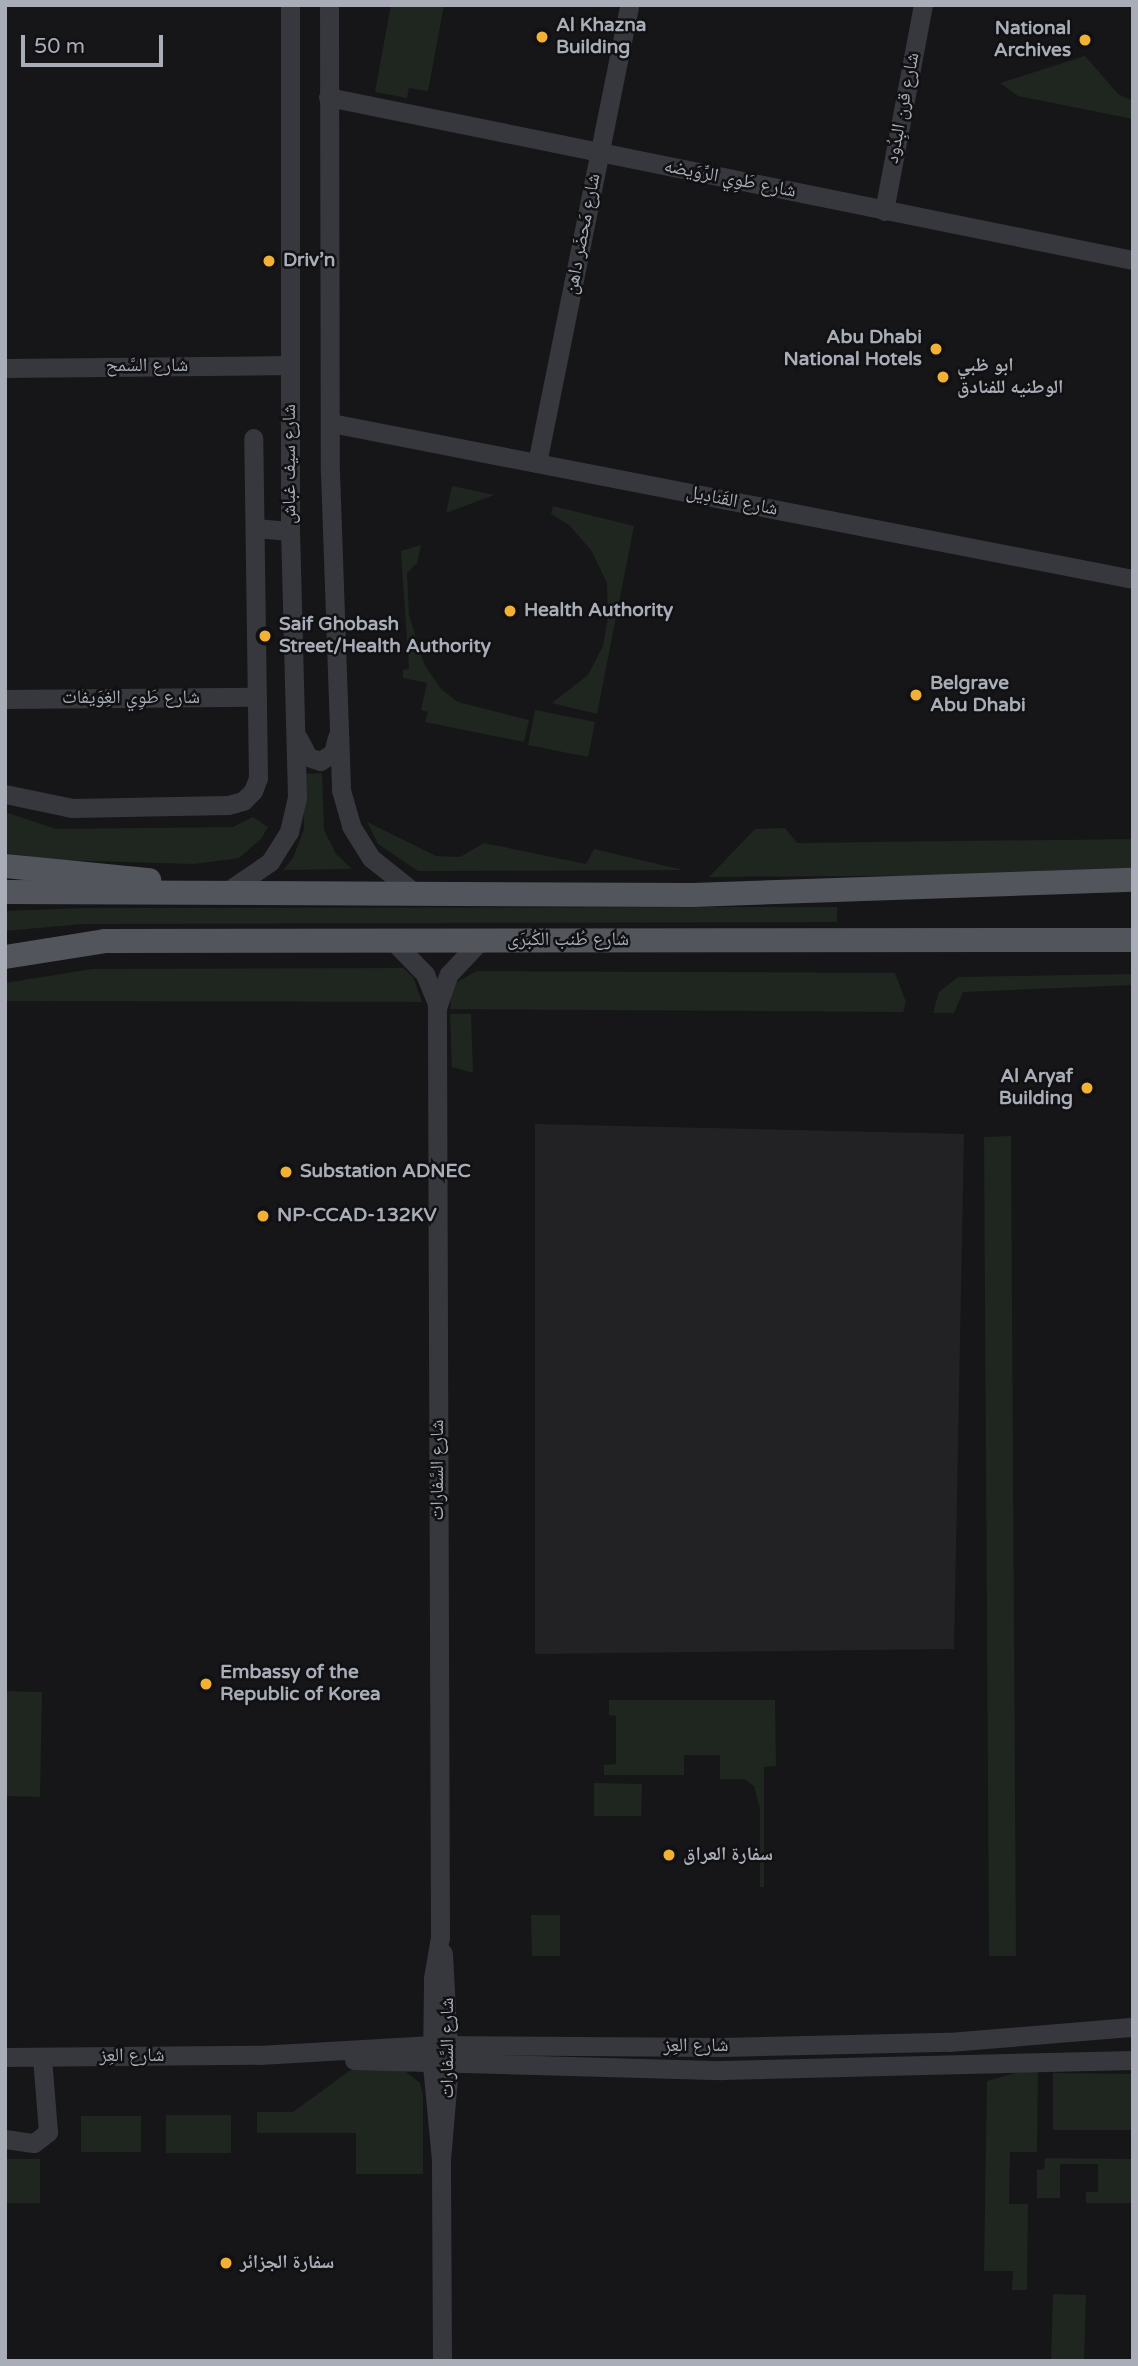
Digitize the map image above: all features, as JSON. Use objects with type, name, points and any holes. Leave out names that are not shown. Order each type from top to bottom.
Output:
[{"type":"main road","points":[[5,866],[144,878],[186,892]]},
{"type":"main road","points":[[5,892],[693,895],[1133,880]]},
{"type":"main road","name":"شارع طُنب الكُبرَى","points":[[5,957],[105,941],[1133,940]]},
{"type":"street","name":"شارع سيف غباش","points":[[226,892],[261,870],[289,832],[297,797],[290,531],[290,5]]},
{"type":"street","name":"شارع سيف غباش","points":[[329,5],[331,423],[341,790],[351,826],[377,865],[415,893]]},
{"type":"street","name":"شارع مَحضَر داهن","points":[[537,463],[629,5]]},
{"type":"street","name":"شارع قرن البِدُود","points":[[884,211],[923,5]]},
{"type":"street","name":"شارع طَوِي الرِّوَيضه","points":[[328,97],[1133,260]]},
{"type":"street","name":"شارع السَّمح","points":[[5,368],[289,365]]},
{"type":"street","name":"شارع القَنادِيل","points":[[331,423],[1133,579]]},
{"type":"street","points":[[5,794],[72,808],[236,804],[249,797],[257,784],[253,438]]},
{"type":"street","points":[[254,519],[290,503]]},
{"type":"street","points":[[254,519],[290,531]]},
{"type":"street","name":"شارع طَوِي الغِوَيفات","points":[[5,699],[257,697]]},
{"type":"street","points":[[296,730],[308,757],[320,761],[333,752],[338,728]]},
{"type":"street","name":"شارع السَّفارات","points":[[437,1003],[449,974],[482,939]]},
{"type":"street","name":"شارع السَّفارات","points":[[392,940],[425,974],[437,1003],[440,1937],[449,1999],[441,2045],[442,2361]]},
{"type":"street","name":"شارع العِز","points":[[5,2057],[259,2055],[441,2045],[922,2042],[1133,2027]]},
{"type":"street","name":"شارع العِز","points":[[259,2055],[441,2065],[777,2069],[1133,2060]]},
{"type":"street","points":[[8,2138],[31,2128],[45,2107],[42,2057]]},
{"type":"shaded area","points":[[391,5],[444,5],[428,91],[409,88],[407,98],[375,92]]},
{"type":"shaded area","points":[[1085,56],[1118,94],[1133,101],[1133,119],[1018,96],[1000,83]]},
{"type":"shaded area","points":[[452,486],[494,495],[446,513]]},
{"type":"shaded area","points":[[553,506],[634,526],[597,714],[552,703],[588,675],[603,646],[608,617],[607,583],[591,550],[569,525],[551,514]]},
{"type":"shaded area","points":[[421,545],[417,563],[407,573],[409,615],[424,664],[441,689],[458,702],[529,720],[524,742],[425,722],[428,712],[421,710],[427,683],[403,678],[403,670],[409,669],[401,551]]},
{"type":"shaded area","points":[[535,710],[595,722],[588,757],[528,745]]},
{"type":"shaded area","points":[[322,773],[324,830],[336,854],[352,869],[283,870],[293,858],[304,829],[302,774]]},
{"type":"shaded area","points":[[5,812],[56,829],[233,827],[253,817],[268,827],[261,839],[239,858],[194,864],[57,860],[5,853]]},
{"type":"shaded area","points":[[367,822],[436,856],[460,857],[484,843],[586,864],[594,849],[683,870],[418,871],[378,844]]},
{"type":"shaded area","points":[[785,828],[797,843],[1133,839],[1133,874],[709,877],[755,829]]},
{"type":"shaded area","points":[[837,907],[837,922],[83,924],[5,931],[5,911],[81,908]]},
{"type":"shaded area","points":[[403,968],[413,977],[422,1002],[5,1001],[5,983],[92,969]]},
{"type":"shaded area","points":[[477,971],[895,973],[906,1002],[903,1012],[450,1009],[453,984]]},
{"type":"shaded area","points":[[1133,974],[1133,985],[963,992],[954,1013],[933,1013],[939,992],[958,977]]},
{"type":"shaded area","points":[[450,1014],[471,1014],[473,1073],[452,1067]]},
{"type":"shaded area","points":[[535,1124],[964,1134],[954,1649],[535,1654]]},
{"type":"shaded area","points":[[1011,1136],[1016,1956],[989,1956],[984,1137]]},
{"type":"shaded area","points":[[5,1691],[42,1692],[40,1797],[5,1796]]},
{"type":"shaded area","points":[[609,1700],[775,1700],[776,1766],[764,1767],[764,1887],[760,1887],[760,1808],[754,1786],[744,1779],[720,1779],[720,1755],[684,1755],[684,1775],[604,1775],[604,1765],[616,1764],[616,1716],[609,1715]]},
{"type":"shaded area","points":[[594,1783],[642,1784],[641,1816],[594,1816]]},
{"type":"shaded area","points":[[531,1915],[560,1915],[560,1956],[532,1956]]},
{"type":"shaded area","points":[[401,2068],[420,2083],[423,2096],[423,2174],[356,2174],[356,2133],[257,2133],[257,2112],[293,2112],[352,2069]]},
{"type":"shaded area","points":[[1026,2070],[1038,2070],[1037,2152],[1010,2152],[1009,2204],[1028,2204],[1027,2290],[1012,2290],[1013,2271],[984,2271],[987,2081]]},
{"type":"shaded area","points":[[1053,2073],[1133,2074],[1133,2130],[1053,2130]]},
{"type":"shaded area","points":[[166,2115],[231,2115],[231,2153],[166,2153]]},
{"type":"shaded area","points":[[81,2116],[141,2116],[141,2152],[81,2152]]},
{"type":"shaded area","points":[[1045,2158],[1133,2159],[1133,2203],[1086,2203],[1086,2192],[1098,2192],[1098,2164],[1060,2164],[1060,2198],[1037,2198],[1037,2170],[1044,2169]]},
{"type":"shaded area","points":[[5,2159],[40,2159],[40,2203],[5,2203]]},
{"type":"shaded area","points":[[1053,2294],[1086,2295],[1084,2361],[1051,2361]]},
{"type":"place","name":"Al Khazna Building","points":[[542,37]]},
{"type":"place","name":"National Archives","points":[[1085,40]]},
{"type":"place","name":"Driv’n","points":[[269,261]]},
{"type":"place","name":"Abu Dhabi National Hotels","points":[[936,349]]},
{"type":"place","name":"ابو ظبي الوطنيه للفنادق","points":[[943,377]]},
{"type":"place","name":"Health Authority","points":[[510,611]]},
{"type":"place","name":"Saif Ghobash Street/Health Authority","points":[[265,636]]},
{"type":"place","name":"Belgrave Abu Dhabi","points":[[916,695]]},
{"type":"place","name":"Al Aryaf Building","points":[[1087,1088]]},
{"type":"place","name":"Substation ADNEC","points":[[286,1172]]},
{"type":"place","name":"NP-CCAD-132KV","points":[[263,1216]]},
{"type":"place","name":"Embassy of the Republic of Korea","points":[[206,1684]]},
{"type":"place","name":"سفارة العراق","points":[[669,1855]]},
{"type":"place","name":"سفارة الجزائر","points":[[226,2263]]}]
